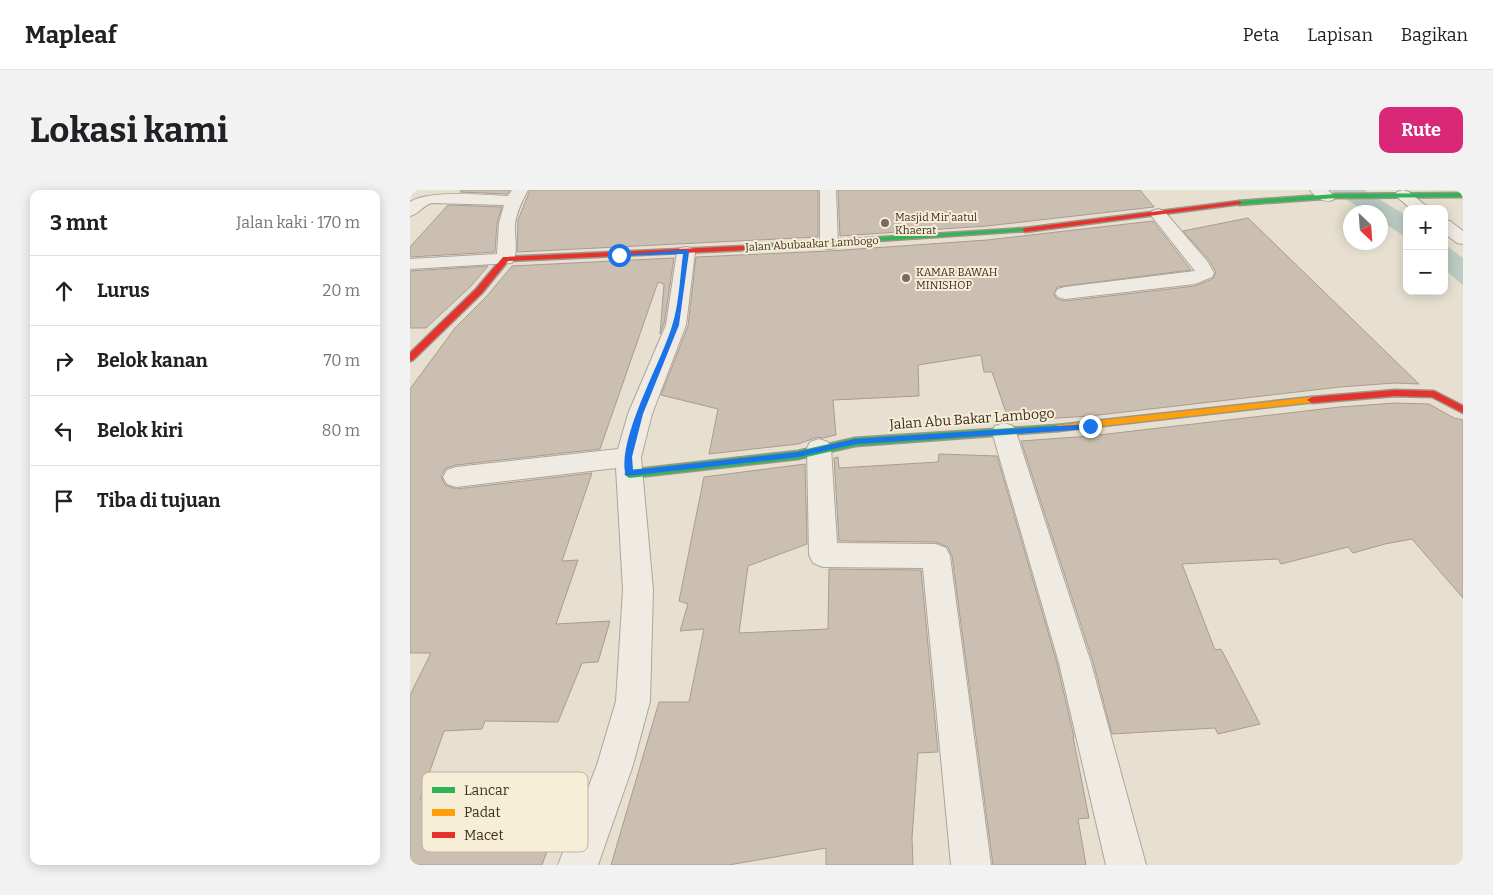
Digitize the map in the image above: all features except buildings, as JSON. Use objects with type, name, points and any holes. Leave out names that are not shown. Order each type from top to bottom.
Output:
[{"type":"street","points":[[828,190],[829,244]]},
{"type":"street","name":"Jalan Abubaakar Lambogo","points":[[506,259],[686,252],[989,233],[1327,194],[1463,195]]},
{"type":"street","points":[[410,211],[421,201],[432,198],[516,195],[507,216],[506,259],[479,291],[410,358]]},
{"type":"street","points":[[1403,195],[1417,205]]},
{"type":"street","points":[[1065,293],[1195,278],[1205,274],[1201,265],[1158,214]]},
{"type":"street","points":[[1448,228],[1463,240]]},
{"type":"street","points":[[588,838],[615,765],[633,701],[638,590],[629,465],[640,414],[676,325],[686,252]]},
{"type":"street","points":[[410,264],[506,259]]},
{"type":"street","name":"Jalan Abu Bakar Lambogo","points":[[629,465],[798,455],[819,448],[855,442],[1090,426],[1340,397],[1395,393],[1434,394],[1463,410]]},
{"type":"street","points":[[1004,432],[1075,663],[1126,865]]},
{"type":"street","points":[[819,448],[823,555],[936,556],[971,865]]},
{"type":"street","points":[[456,477],[534,467],[629,465]]},
{"type":"street","points":[[578,865],[583,852]]},
{"type":"shaded area","points":[[1330,190],[1364,190],[1403,214],[1403,235],[1388,226],[1388,205],[1355,205]]},
{"type":"shaded area","points":[[1448,247],[1463,258],[1463,285],[1448,272]]},
{"type":"traffic: fast","points":[[1239,203],[1336,196],[1463,195]]},
{"type":"traffic: fast","points":[[744,248],[1025,230]]},
{"type":"traffic: fast","points":[[629,474],[798,455],[855,442],[1058,428]]},
{"type":"traffic: slow","points":[[1058,428],[1312,400]]},
{"type":"traffic: jam","points":[[1025,230],[1239,203]]},
{"type":"traffic: jam","points":[[410,358],[479,291],[506,259],[744,248]]},
{"type":"traffic: jam","points":[[1312,400],[1395,393],[1434,394],[1463,410]]},
{"type":"place","name":"Masjid Mir'aatul Khaerat","points":[[885,223]]},
{"type":"place","name":"KAMAR BAWAH MINISHOP","points":[[906,278]]},
{"type":"route","points":[[619,255],[686,252],[676,325],[640,414],[628,457],[629,474],[720,462],[798,455],[819,448],[855,442],[1090,426]]}]
